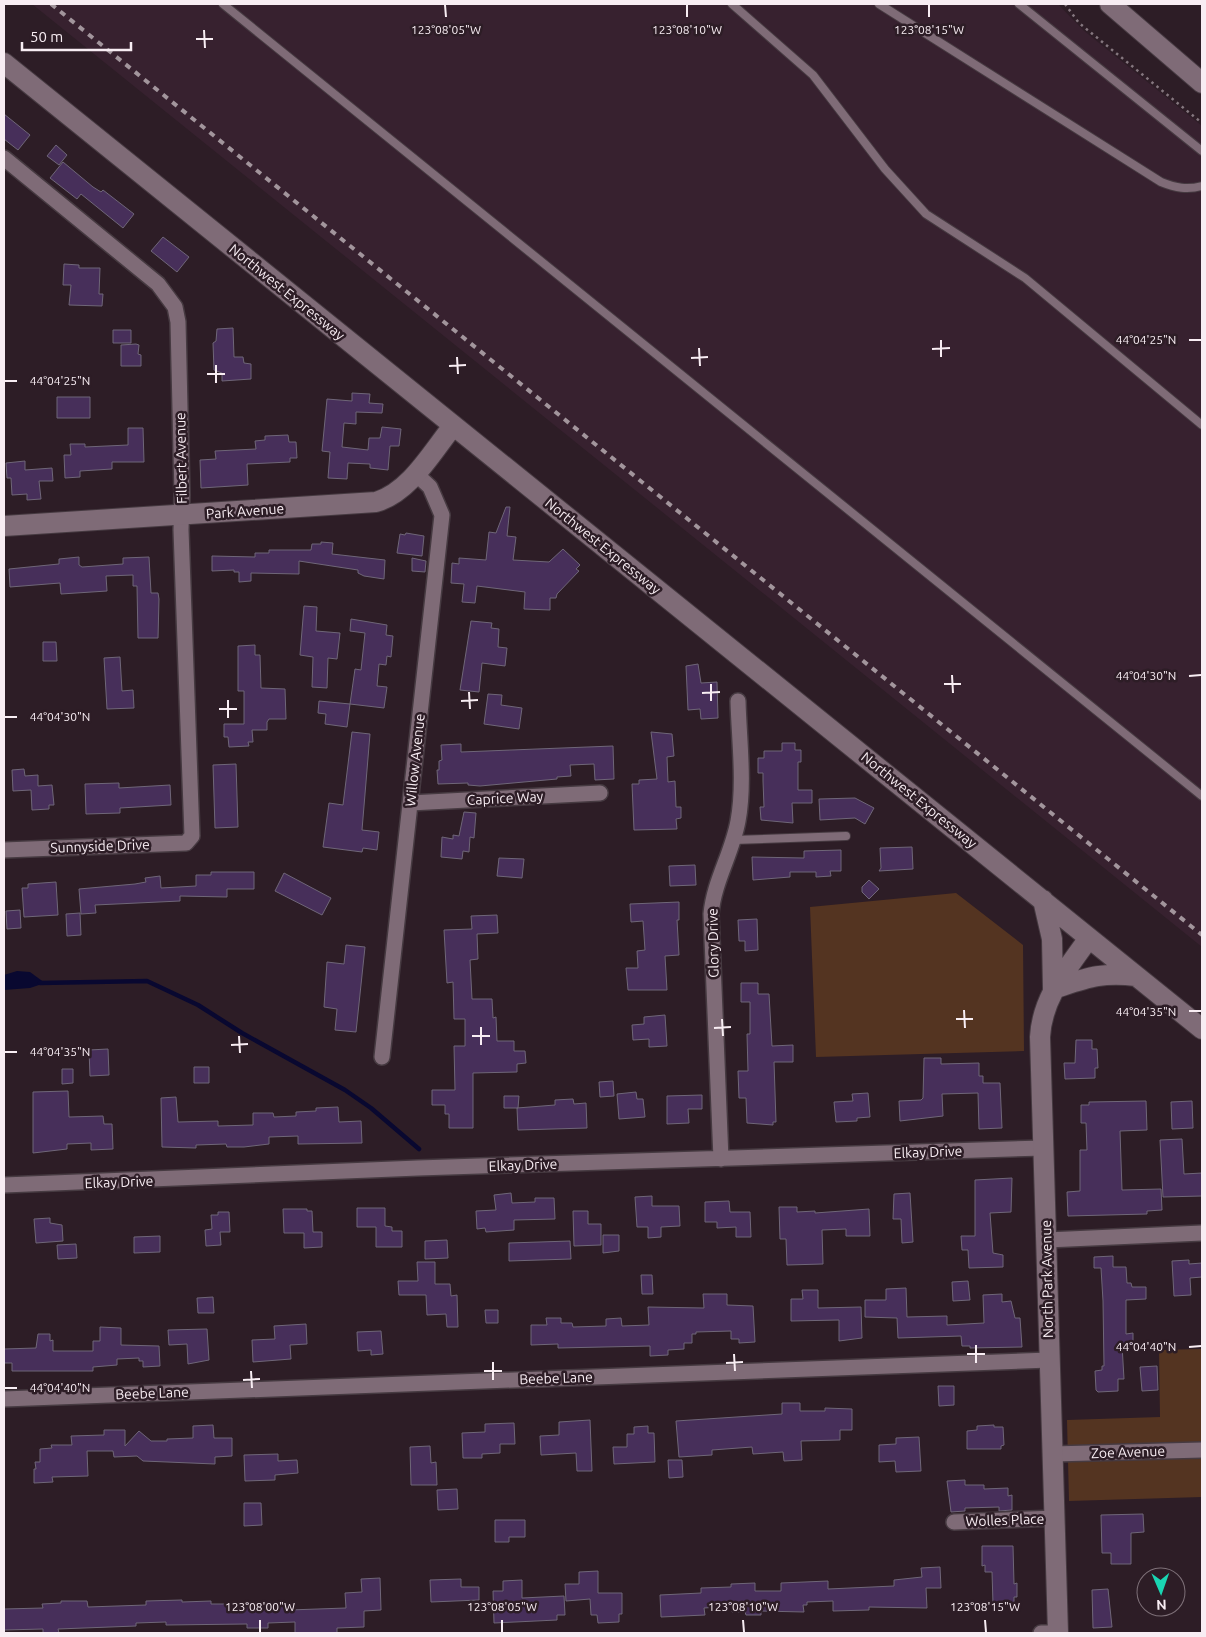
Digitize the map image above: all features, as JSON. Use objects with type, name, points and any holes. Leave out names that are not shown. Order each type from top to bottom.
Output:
[{"type":"main road","points":[[1110,4],[1202,83]]},
{"type":"main road","name":"Northwest Expressway","points":[[4,63],[1202,1029]]},
{"type":"main road","name":"Park Avenue","points":[[4,526],[376,502],[387,499],[399,491],[453,426]]},
{"type":"main road","points":[[1043,900],[1052,939],[1054,989],[1087,977],[1104,974],[1136,976]]},
{"type":"main road","name":"North Park Avenue","points":[[1058,1633],[1056,1518],[1039,1068],[1040,1024],[1054,989],[1089,938]]},
{"type":"street","name":"Filbert Avenue","points":[[4,158],[158,284],[175,307],[178,322],[181,515],[192,836]]},
{"type":"street","name":"Willow Avenue","points":[[382,1057],[442,515],[430,487],[415,473]]},
{"type":"street","name":"Glory Drive","points":[[721,1159],[711,914],[715,888],[738,821],[740,798],[738,701]]},
{"type":"street","name":"Caprice Way","points":[[410,803],[600,793]]},
{"type":"street","name":"Sunnyside Drive","points":[[4,850],[186,842],[192,836]]},
{"type":"street","name":"Elkay Drive","points":[[4,1185],[418,1168],[1043,1148]]},
{"type":"street","points":[[1046,1240],[1202,1233]]},
{"type":"street","name":"Beebe Lane","points":[[4,1399],[1049,1360]]},
{"type":"street","name":"Zoe Avenue","points":[[1053,1454],[1202,1450]]},
{"type":"street","name":"Wolles Place","points":[[954,1522],[1056,1518]]},
{"type":"street","points":[[1041,1633],[1058,1633]]},
{"type":"lane","points":[[223,4],[1202,796]]},
{"type":"lane","points":[[732,4],[813,75],[885,169],[926,214],[1025,278],[1202,425]]},
{"type":"lane","points":[[879,4],[1161,182],[1176,188],[1202,186]]},
{"type":"lane","points":[[1019,4],[1202,152]]},
{"type":"lane","points":[[733,840],[846,836]]},
{"type":"path","points":[[1065,4],[1080,23],[1202,123]]},
{"type":"shaded area","points":[[32,4],[1058,4],[1083,30],[1202,126],[1202,947]]},
{"type":"shaded area","points":[[956,893],[1023,945],[1024,1051],[816,1057],[810,907]]},
{"type":"shaded area","points":[[17,971],[30,972],[45,983],[30,988],[4,990],[4,975]]},
{"type":"shaded area","points":[[1202,1349],[1202,1497],[1069,1501],[1067,1420],[1160,1417],[1159,1350]]},
{"type":"building","points":[[4,114],[30,135],[18,150],[4,139]]},
{"type":"building","points":[[56,145],[67,155],[59,165],[47,156]]},
{"type":"building","points":[[63,162],[93,187],[101,192],[103,190],[134,214],[123,228],[81,194],[77,199],[50,178]]},
{"type":"building","points":[[163,237],[189,257],[177,272],[151,251]]},
{"type":"building","points":[[64,264],[79,265],[79,268],[100,268],[99,294],[103,294],[102,306],[69,305],[71,285],[63,285]]},
{"type":"building","points":[[233,328],[234,357],[243,357],[244,363],[251,364],[251,379],[222,381],[222,373],[214,370],[213,343],[216,341],[217,329]]},
{"type":"building","points":[[113,330],[131,330],[131,343],[113,343]]},
{"type":"building","points":[[121,345],[139,345],[138,354],[141,355],[141,366],[121,366]]},
{"type":"building","points":[[352,393],[370,394],[369,403],[383,404],[382,413],[356,412],[356,424],[344,423],[342,447],[368,450],[369,438],[380,438],[382,427],[401,429],[399,446],[390,446],[388,470],[370,468],[370,464],[348,463],[347,479],[328,478],[330,452],[322,451],[327,399],[352,401]]},
{"type":"building","points":[[57,397],[90,397],[90,418],[57,418]]},
{"type":"building","points":[[128,428],[143,428],[144,462],[112,462],[112,469],[80,471],[80,477],[65,478],[64,455],[71,455],[70,444],[85,444],[85,447],[128,445]]},
{"type":"building","points":[[288,435],[289,442],[296,442],[297,458],[290,458],[290,462],[247,464],[248,485],[201,488],[200,460],[216,459],[215,451],[256,449],[255,441],[265,440],[265,436]]},
{"type":"building","points":[[25,461],[25,470],[52,468],[53,481],[39,481],[41,499],[27,500],[27,494],[12,495],[11,478],[7,478],[6,463]]},
{"type":"building","points":[[506,507],[510,507],[507,536],[516,537],[513,560],[549,562],[563,549],[580,565],[576,569],[579,571],[557,594],[556,598],[550,598],[550,610],[524,609],[525,592],[477,586],[475,603],[462,602],[464,584],[451,583],[452,563],[459,564],[459,558],[486,560],[489,532],[496,533]]},
{"type":"building","points":[[406,533],[424,536],[422,556],[397,553],[400,534],[405,535]]},
{"type":"building","points":[[321,542],[333,543],[332,554],[385,560],[384,579],[364,576],[358,573],[358,570],[299,561],[299,574],[251,573],[251,581],[239,582],[239,572],[234,572],[234,570],[212,571],[212,556],[255,557],[255,553],[269,553],[269,550],[311,550],[312,544],[321,544]]},
{"type":"building","points":[[79,557],[79,565],[82,567],[123,564],[123,558],[149,557],[151,593],[158,593],[159,599],[158,638],[138,638],[137,586],[133,586],[133,575],[106,576],[107,591],[61,594],[60,583],[10,587],[9,569],[59,564],[59,559]]},
{"type":"building","points":[[412,558],[426,561],[425,572],[412,571]]},
{"type":"building","points":[[304,606],[317,607],[316,631],[340,633],[337,659],[328,658],[327,688],[312,687],[313,657],[300,655]]},
{"type":"building","points":[[351,619],[387,625],[386,635],[393,636],[391,657],[387,656],[386,665],[379,664],[377,686],[387,687],[384,708],[350,704],[355,669],[361,670],[365,633],[350,631]]},
{"type":"building","points":[[471,621],[492,623],[491,628],[499,629],[498,647],[507,648],[505,666],[482,663],[479,692],[460,690]]},
{"type":"building","points":[[43,642],[56,642],[57,661],[43,661]]},
{"type":"building","points":[[255,645],[255,655],[260,655],[261,688],[285,689],[286,719],[269,719],[267,730],[252,730],[253,742],[248,742],[249,746],[229,747],[228,737],[224,737],[224,724],[244,724],[244,691],[238,691],[238,646]]},
{"type":"building","points":[[120,657],[122,691],[133,690],[134,708],[107,709],[104,658]]},
{"type":"building","points":[[698,664],[701,683],[717,682],[718,718],[701,719],[700,709],[688,710],[686,666]]},
{"type":"building","points":[[488,694],[502,695],[501,705],[522,708],[519,729],[484,724]]},
{"type":"building","points":[[319,701],[350,704],[347,727],[325,724],[326,714],[318,713]]},
{"type":"building","points":[[352,732],[370,734],[362,830],[379,832],[377,850],[363,848],[362,852],[323,847],[329,803],[343,805]]},
{"type":"building","points":[[651,732],[672,734],[674,756],[667,757],[668,782],[675,781],[676,807],[681,807],[681,818],[676,819],[677,829],[634,830],[632,784],[639,784],[639,780],[657,779]]},
{"type":"building","points":[[782,743],[795,743],[795,750],[801,750],[801,762],[798,762],[798,790],[812,790],[812,803],[792,803],[793,823],[761,820],[760,807],[764,807],[763,773],[758,773],[758,758],[764,758],[764,751],[782,751]]},
{"type":"building","points":[[461,744],[461,752],[613,746],[614,779],[595,780],[594,764],[570,765],[571,776],[557,777],[557,779],[480,786],[468,785],[468,783],[438,784],[437,770],[439,770],[439,761],[442,760],[441,745]]},
{"type":"building","points":[[236,764],[238,827],[215,828],[213,765]]},
{"type":"building","points":[[24,769],[25,776],[38,775],[38,786],[52,785],[54,805],[49,805],[49,809],[32,810],[31,790],[13,791],[12,770]]},
{"type":"building","points":[[119,783],[119,788],[170,785],[171,805],[120,808],[120,813],[86,814],[85,784]]},
{"type":"building","points":[[855,798],[874,808],[865,824],[855,818],[820,820],[819,799]]},
{"type":"building","points":[[464,812],[476,813],[474,838],[470,837],[469,852],[463,851],[462,859],[441,857],[442,837],[453,839],[453,835],[459,836]]},
{"type":"building","points":[[912,847],[913,869],[879,871],[881,868],[880,848]]},
{"type":"building","points":[[841,850],[841,871],[830,871],[831,876],[816,877],[816,872],[790,872],[790,877],[753,880],[752,857],[804,858],[804,851]]},
{"type":"building","points":[[499,858],[524,859],[522,878],[497,876]]},
{"type":"building","points":[[695,865],[696,885],[670,886],[669,866]]},
{"type":"building","points":[[211,872],[254,872],[254,889],[227,889],[227,897],[180,896],[180,901],[95,905],[96,913],[81,914],[79,889],[135,884],[146,882],[145,878],[160,876],[161,888],[196,886],[196,875],[211,875]]},
{"type":"building","points":[[284,873],[331,898],[322,915],[275,891]]},
{"type":"building","points":[[869,880],[879,889],[869,899],[862,892],[862,887]]},
{"type":"building","points":[[56,882],[58,915],[24,917],[22,888],[28,888],[28,884]]},
{"type":"building","points":[[679,902],[679,920],[677,920],[679,955],[665,956],[667,990],[628,990],[626,968],[638,968],[637,951],[645,950],[643,921],[631,922],[630,904]]},
{"type":"building","points":[[20,910],[21,928],[7,929],[6,911]]},
{"type":"building","points":[[80,913],[81,935],[67,936],[66,914]]},
{"type":"building","points":[[497,915],[498,933],[477,934],[478,959],[470,960],[472,999],[492,999],[493,1018],[496,1017],[497,1041],[514,1041],[514,1051],[525,1051],[526,1063],[517,1064],[517,1072],[473,1073],[473,1128],[449,1128],[449,1114],[445,1114],[445,1105],[432,1105],[432,1090],[455,1090],[454,1046],[465,1046],[465,1019],[454,1019],[453,982],[447,983],[444,930],[472,929],[471,916]]},
{"type":"building","points":[[757,919],[758,950],[745,951],[745,941],[739,941],[738,920]]},
{"type":"building","points":[[346,945],[365,947],[356,1032],[335,1030],[337,1009],[324,1007],[327,962],[344,964]]},
{"type":"building","points":[[741,983],[758,983],[758,994],[769,994],[772,1046],[793,1045],[793,1062],[774,1062],[776,1122],[773,1122],[773,1125],[747,1123],[746,1098],[739,1098],[738,1071],[748,1071],[747,1034],[750,1034],[750,1002],[741,1002]]},
{"type":"building","points":[[665,1015],[667,1046],[649,1047],[649,1039],[633,1040],[632,1025],[644,1024],[644,1017]]},
{"type":"building","points":[[1076,1040],[1092,1040],[1092,1049],[1097,1049],[1098,1068],[1095,1068],[1095,1078],[1065,1079],[1064,1063],[1075,1063]]},
{"type":"building","points":[[108,1049],[109,1075],[90,1076],[89,1050]]},
{"type":"building","points":[[924,1058],[941,1058],[941,1064],[979,1063],[979,1076],[983,1076],[983,1083],[1000,1083],[1002,1128],[979,1129],[978,1093],[942,1094],[943,1116],[900,1121],[899,1101],[921,1100],[923,1098]]},
{"type":"building","points":[[194,1067],[209,1067],[209,1083],[194,1083]]},
{"type":"building","points":[[62,1069],[73,1069],[73,1083],[62,1084]]},
{"type":"building","points":[[613,1081],[614,1096],[600,1097],[599,1082]]},
{"type":"building","points":[[68,1091],[69,1117],[103,1116],[104,1124],[112,1124],[113,1149],[91,1150],[91,1143],[67,1144],[67,1149],[33,1153],[33,1092]]},
{"type":"building","points":[[636,1092],[637,1099],[643,1099],[645,1117],[619,1119],[617,1094]]},
{"type":"building","points":[[868,1093],[870,1117],[857,1118],[857,1121],[836,1122],[834,1102],[853,1101],[852,1094]]},
{"type":"building","points":[[702,1095],[702,1109],[688,1109],[689,1123],[667,1124],[667,1096]]},
{"type":"building","points":[[504,1096],[519,1096],[518,1108],[504,1108]]},
{"type":"building","points":[[176,1097],[178,1122],[218,1121],[218,1126],[253,1125],[253,1113],[273,1113],[274,1117],[296,1116],[296,1112],[316,1111],[316,1108],[338,1107],[339,1122],[361,1121],[362,1143],[298,1144],[298,1136],[269,1137],[269,1144],[244,1147],[227,1147],[226,1144],[196,1145],[196,1148],[162,1147],[161,1098]]},
{"type":"building","points":[[573,1099],[574,1104],[586,1103],[587,1128],[518,1130],[517,1108],[555,1105],[555,1100]]},
{"type":"building","points":[[1146,1101],[1147,1130],[1120,1131],[1122,1190],[1161,1189],[1162,1210],[1147,1211],[1147,1214],[1068,1216],[1067,1192],[1080,1191],[1080,1150],[1087,1150],[1086,1123],[1081,1123],[1081,1105],[1089,1105],[1089,1102]]},
{"type":"building","points":[[1192,1101],[1193,1128],[1172,1129],[1171,1102]]},
{"type":"building","points":[[1182,1139],[1184,1174],[1202,1173],[1202,1196],[1163,1197],[1160,1140]]},
{"type":"building","points":[[1012,1178],[1011,1212],[990,1213],[993,1253],[1003,1255],[1003,1267],[969,1268],[968,1250],[962,1250],[961,1236],[975,1236],[975,1180]]},
{"type":"building","points":[[511,1193],[512,1203],[535,1202],[535,1198],[554,1198],[555,1219],[514,1220],[514,1230],[486,1232],[485,1228],[477,1229],[476,1211],[496,1210],[494,1195]]},
{"type":"building","points":[[910,1193],[913,1242],[902,1243],[901,1219],[893,1219],[894,1194]]},
{"type":"building","points":[[652,1196],[652,1206],[679,1206],[680,1226],[661,1227],[661,1237],[648,1238],[648,1227],[637,1227],[635,1197]]},
{"type":"building","points":[[729,1201],[730,1212],[750,1212],[751,1237],[736,1237],[736,1227],[717,1228],[717,1222],[705,1222],[705,1202]]},
{"type":"building","points":[[779,1207],[797,1207],[797,1212],[815,1211],[815,1213],[869,1209],[870,1236],[846,1236],[846,1229],[822,1230],[823,1264],[787,1265],[786,1239],[780,1239]]},
{"type":"building","points":[[357,1208],[385,1208],[385,1226],[392,1227],[392,1231],[402,1231],[402,1247],[376,1247],[376,1227],[357,1227]]},
{"type":"building","points":[[283,1209],[307,1209],[307,1211],[312,1211],[313,1232],[322,1232],[322,1247],[304,1248],[304,1233],[284,1233]]},
{"type":"building","points":[[573,1211],[588,1211],[588,1224],[601,1224],[601,1245],[574,1246]]},
{"type":"building","points":[[218,1212],[229,1212],[230,1232],[220,1232],[221,1245],[206,1246],[205,1230],[212,1229],[211,1215],[218,1215]]},
{"type":"building","points":[[50,1218],[50,1223],[62,1225],[63,1241],[36,1243],[34,1219]]},
{"type":"building","points":[[603,1235],[619,1235],[619,1251],[603,1253]]},
{"type":"building","points":[[160,1236],[160,1252],[134,1253],[134,1237]]},
{"type":"building","points":[[447,1240],[448,1258],[425,1259],[425,1241]]},
{"type":"building","points":[[570,1241],[571,1259],[509,1261],[509,1243]]},
{"type":"building","points":[[76,1244],[77,1258],[58,1259],[57,1245]]},
{"type":"building","points":[[1113,1256],[1113,1267],[1126,1267],[1127,1283],[1131,1283],[1132,1287],[1146,1287],[1146,1299],[1126,1300],[1126,1334],[1133,1333],[1133,1345],[1122,1345],[1124,1379],[1118,1379],[1118,1391],[1098,1392],[1096,1390],[1095,1371],[1102,1370],[1102,1366],[1104,1366],[1103,1301],[1101,1268],[1094,1268],[1094,1257]]},
{"type":"building","points":[[1189,1260],[1189,1264],[1202,1263],[1202,1277],[1190,1278],[1191,1295],[1174,1296],[1172,1261]]},
{"type":"building","points":[[417,1262],[435,1262],[435,1284],[450,1284],[451,1296],[457,1295],[458,1327],[447,1327],[446,1314],[427,1315],[426,1295],[399,1295],[398,1281],[418,1281]]},
{"type":"building","points":[[641,1275],[652,1275],[653,1294],[642,1294]]},
{"type":"building","points":[[968,1281],[970,1300],[953,1301],[952,1282]]},
{"type":"building","points":[[906,1288],[907,1317],[947,1316],[947,1325],[984,1323],[983,1295],[1002,1294],[1002,1302],[1011,1301],[1015,1318],[1020,1318],[1022,1347],[970,1348],[970,1346],[962,1346],[961,1336],[898,1338],[897,1318],[865,1317],[865,1300],[886,1300],[886,1289]]},
{"type":"building","points":[[802,1290],[818,1290],[818,1308],[861,1307],[862,1338],[839,1341],[839,1320],[791,1321],[791,1299],[803,1299]]},
{"type":"building","points":[[703,1294],[727,1294],[727,1305],[753,1306],[755,1342],[739,1343],[739,1339],[731,1339],[731,1331],[696,1332],[696,1334],[692,1334],[692,1343],[684,1343],[684,1349],[668,1350],[668,1355],[650,1356],[650,1346],[558,1348],[558,1344],[531,1345],[531,1325],[547,1325],[546,1318],[561,1318],[561,1323],[572,1323],[573,1327],[606,1326],[606,1319],[621,1318],[622,1326],[649,1325],[648,1307],[704,1308]]},
{"type":"building","points":[[213,1297],[214,1313],[198,1313],[197,1298]]},
{"type":"building","points":[[485,1310],[498,1310],[498,1323],[486,1323]]},
{"type":"building","points":[[306,1324],[307,1344],[290,1345],[291,1359],[253,1362],[252,1340],[275,1339],[274,1326]]},
{"type":"building","points":[[100,1327],[121,1328],[121,1345],[159,1346],[160,1366],[143,1367],[143,1361],[139,1361],[139,1358],[117,1359],[117,1365],[93,1367],[93,1371],[12,1371],[12,1363],[4,1363],[4,1349],[36,1348],[38,1334],[50,1334],[50,1341],[53,1340],[53,1351],[93,1351],[93,1341],[100,1341]]},
{"type":"building","points":[[207,1329],[209,1360],[188,1364],[187,1344],[169,1345],[168,1330]]},
{"type":"building","points":[[381,1331],[383,1354],[371,1355],[371,1350],[358,1351],[357,1332]]},
{"type":"building","points":[[1157,1366],[1158,1390],[1142,1391],[1140,1367]]},
{"type":"building","points":[[938,1386],[954,1386],[954,1405],[939,1406]]},
{"type":"building","points":[[782,1403],[800,1403],[800,1411],[825,1411],[825,1408],[852,1409],[852,1430],[840,1430],[840,1440],[801,1441],[802,1460],[784,1461],[783,1452],[753,1454],[752,1447],[712,1450],[712,1455],[679,1457],[676,1421],[782,1414]]},
{"type":"building","points":[[590,1420],[592,1471],[577,1471],[576,1453],[541,1455],[540,1436],[559,1435],[559,1422]]},
{"type":"building","points":[[514,1423],[515,1444],[500,1444],[500,1453],[482,1454],[482,1458],[463,1458],[462,1433],[485,1432],[485,1424]]},
{"type":"building","points":[[213,1425],[214,1438],[232,1438],[232,1456],[215,1457],[215,1464],[143,1461],[137,1456],[114,1457],[113,1451],[87,1451],[88,1476],[52,1477],[53,1482],[34,1483],[35,1462],[40,1462],[40,1449],[52,1448],[51,1445],[72,1445],[71,1436],[104,1435],[104,1430],[125,1430],[125,1446],[139,1431],[151,1441],[167,1441],[167,1439],[193,1438],[193,1426]]},
{"type":"building","points":[[994,1425],[994,1427],[1003,1427],[1004,1445],[1001,1446],[1001,1449],[967,1449],[967,1431],[977,1430],[977,1426]]},
{"type":"building","points":[[648,1426],[648,1433],[654,1433],[655,1462],[614,1464],[613,1447],[627,1447],[627,1434],[634,1434],[634,1427]]},
{"type":"building","points":[[919,1437],[921,1471],[896,1472],[895,1461],[879,1462],[879,1445],[896,1444],[896,1438]]},
{"type":"building","points":[[430,1446],[431,1463],[436,1462],[437,1485],[411,1485],[410,1447]]},
{"type":"building","points":[[278,1454],[278,1461],[297,1460],[298,1473],[275,1475],[275,1480],[245,1481],[244,1455]]},
{"type":"building","points":[[668,1460],[682,1460],[683,1477],[669,1478]]},
{"type":"building","points":[[965,1480],[965,1485],[984,1485],[984,1489],[1008,1488],[1008,1496],[1012,1495],[1012,1510],[999,1511],[999,1507],[965,1508],[965,1511],[951,1512],[947,1481]]},
{"type":"building","points":[[457,1489],[458,1509],[438,1510],[437,1490]]},
{"type":"building","points":[[244,1503],[261,1503],[262,1525],[244,1526]]},
{"type":"building","points":[[1143,1514],[1144,1532],[1131,1533],[1131,1564],[1111,1564],[1111,1553],[1102,1553],[1101,1515]]},
{"type":"building","points":[[495,1520],[525,1520],[525,1537],[509,1537],[509,1542],[495,1542]]},
{"type":"building","points":[[982,1546],[1013,1546],[1014,1584],[1017,1583],[1017,1597],[1014,1597],[1014,1603],[993,1604],[992,1572],[985,1572],[985,1565],[982,1566]]},
{"type":"building","points":[[940,1567],[941,1588],[926,1588],[927,1608],[869,1607],[869,1610],[833,1611],[833,1601],[807,1602],[807,1605],[803,1605],[804,1612],[761,1611],[761,1615],[746,1615],[745,1612],[732,1612],[732,1606],[704,1608],[705,1615],[661,1617],[660,1595],[701,1593],[701,1588],[731,1587],[731,1584],[755,1583],[755,1591],[781,1591],[781,1583],[828,1581],[828,1589],[894,1586],[894,1580],[922,1577],[921,1568]]},
{"type":"building","points":[[598,1571],[598,1593],[622,1593],[622,1614],[619,1614],[619,1622],[598,1623],[597,1615],[591,1615],[590,1599],[566,1601],[565,1584],[579,1584],[579,1572]]},
{"type":"building","points":[[380,1578],[381,1610],[364,1611],[364,1627],[337,1628],[337,1633],[295,1633],[295,1622],[268,1623],[268,1628],[247,1628],[247,1624],[166,1625],[166,1622],[136,1623],[136,1626],[58,1629],[59,1633],[43,1633],[43,1629],[4,1630],[4,1609],[43,1608],[42,1604],[61,1603],[61,1601],[87,1601],[88,1607],[146,1605],[146,1601],[182,1600],[182,1602],[211,1601],[211,1604],[288,1603],[289,1610],[346,1608],[345,1593],[362,1592],[361,1579]]},
{"type":"building","points":[[461,1579],[461,1587],[479,1587],[479,1600],[431,1602],[430,1580]]},
{"type":"building","points":[[522,1580],[522,1598],[564,1596],[565,1615],[557,1615],[557,1620],[494,1623],[493,1591],[503,1591],[503,1581]]},
{"type":"building","points":[[1108,1589],[1112,1627],[1093,1628],[1092,1590]]},
{"type":"waterway","points":[[40,983],[147,981],[198,1005],[242,1033],[345,1090],[371,1108],[419,1149]]},
{"type":"railway","points":[[51,4],[1202,935]]}]
